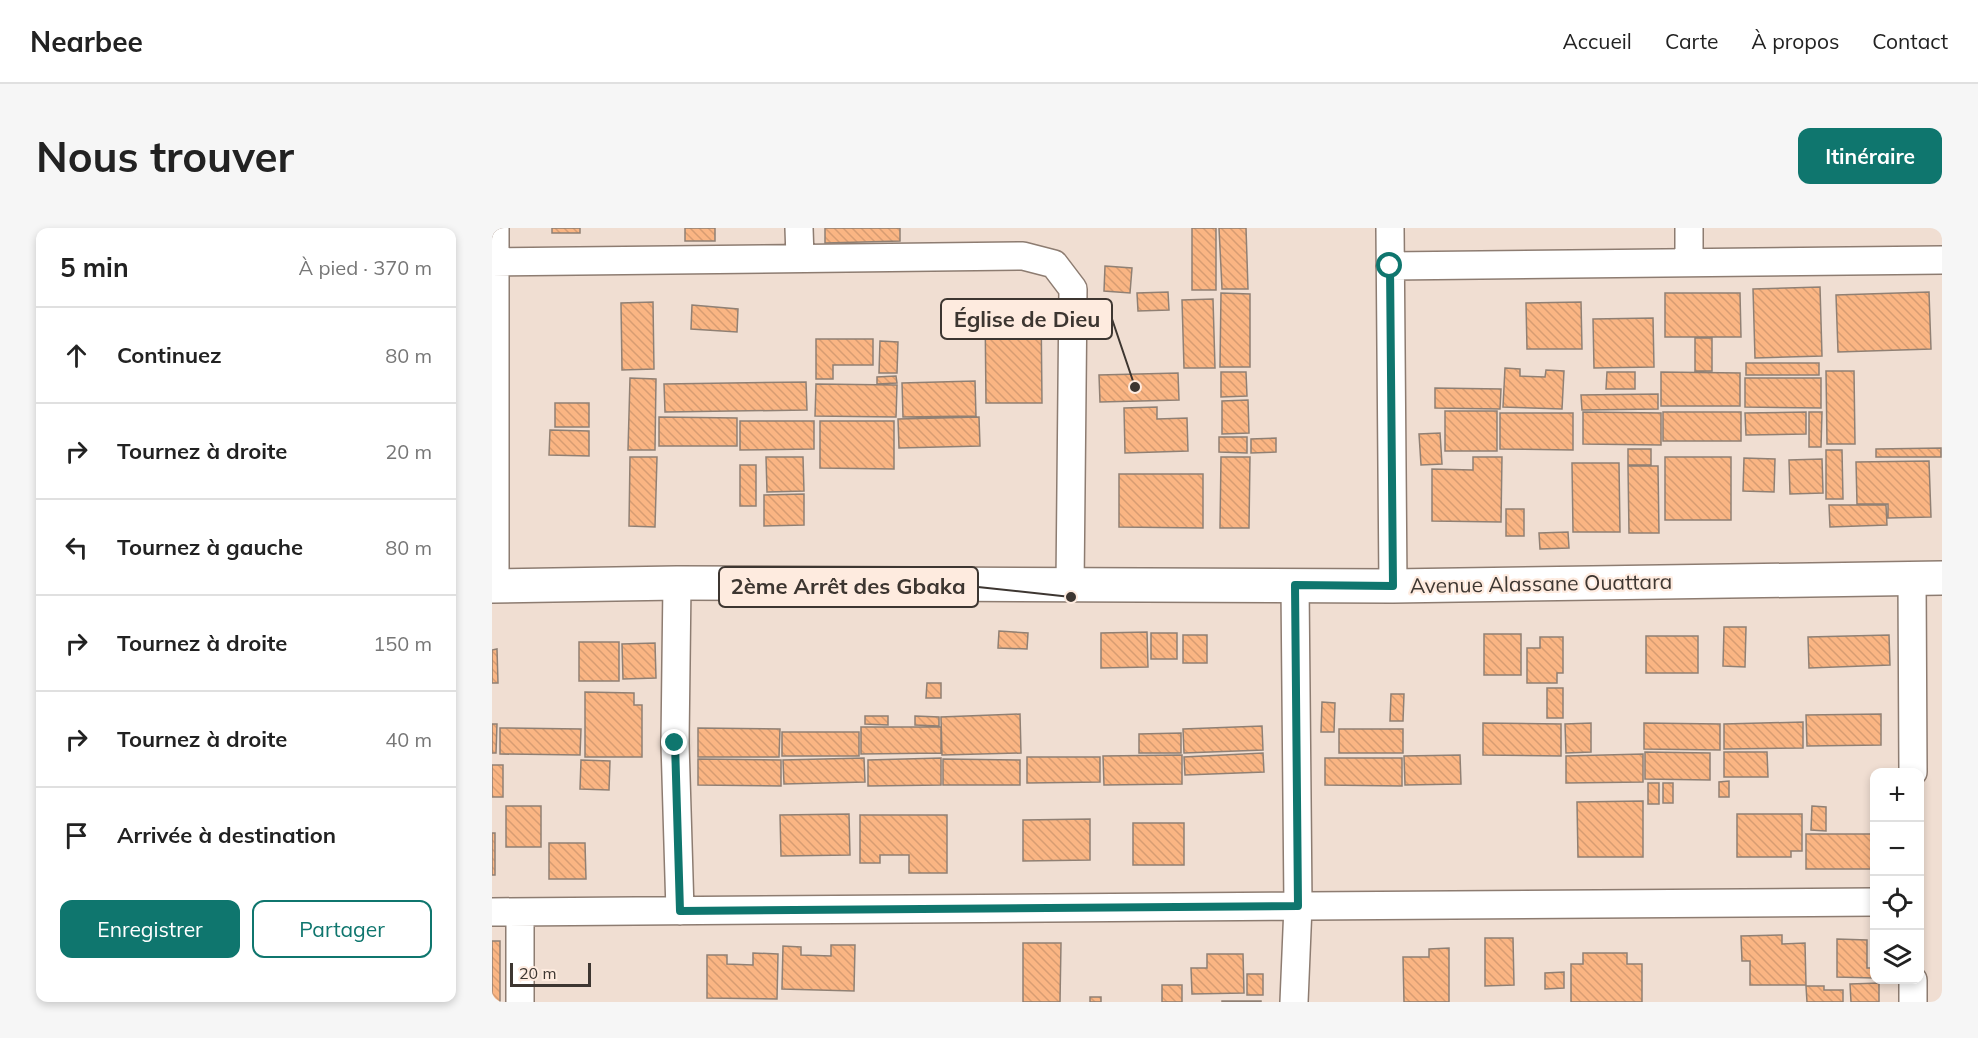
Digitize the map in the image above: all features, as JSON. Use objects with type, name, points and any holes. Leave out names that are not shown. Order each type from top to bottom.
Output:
[{"type":"street","points":[[493,585],[495,228]]},
{"type":"street","points":[[799,228],[800,258]]},
{"type":"street","points":[[1390,228],[1393,586]]},
{"type":"street","points":[[1689,228],[1689,262]]},
{"type":"street","points":[[494,262],[1023,256],[1054,264],[1073,289],[1070,586]]},
{"type":"street","points":[[1390,266],[1942,260]]},
{"type":"street","points":[[1913,768],[1927,578]]},
{"type":"street","name":"Avenue Alassane Ouattara","points":[[493,585],[677,583],[1393,586],[1927,578]]},
{"type":"street","points":[[677,583],[675,743],[680,911]]},
{"type":"street","points":[[1294,1002],[1298,906],[1295,585]]},
{"type":"street","points":[[492,912],[1870,902]]},
{"type":"street","points":[[520,912],[520,1002]]},
{"type":"street","points":[[1913,984],[1913,1002]]},
{"type":"building","points":[[552,228],[580,228],[580,233],[552,233]]},
{"type":"building","points":[[685,228],[715,228],[715,241],[685,241]]},
{"type":"building","points":[[825,228],[900,228],[900,241],[825,243]]},
{"type":"building","points":[[1192,228],[1216,228],[1216,290],[1192,290]]},
{"type":"building","points":[[1219,228],[1246,228],[1248,289],[1222,289]]},
{"type":"building","points":[[1105,266],[1132,268],[1130,293],[1104,291]]},
{"type":"building","points":[[1820,287],[1822,356],[1755,358],[1753,289]]},
{"type":"building","points":[[1168,292],[1169,310],[1138,311],[1137,293]]},
{"type":"building","points":[[1929,292],[1931,349],[1838,352],[1836,295]]},
{"type":"building","points":[[1221,293],[1250,294],[1250,367],[1220,367]]},
{"type":"building","points":[[1665,293],[1740,293],[1741,337],[1665,337]]},
{"type":"building","points":[[1213,299],[1215,368],[1184,368],[1182,300]]},
{"type":"building","points":[[653,302],[654,369],[622,370],[621,303]]},
{"type":"building","points":[[1581,302],[1582,349],[1527,349],[1526,303]]},
{"type":"building","points":[[1041,303],[1042,403],[986,403],[985,304]]},
{"type":"building","points":[[692,305],[738,309],[737,332],[691,329]]},
{"type":"building","points":[[1653,318],[1654,367],[1594,368],[1593,319]]},
{"type":"building","points":[[1695,338],[1712,338],[1712,371],[1695,371]]},
{"type":"building","points":[[816,339],[873,339],[873,365],[833,365],[833,379],[816,379]]},
{"type":"building","points":[[880,341],[898,342],[897,373],[879,373]]},
{"type":"building","points":[[1746,363],[1819,363],[1819,375],[1746,375]]},
{"type":"building","points":[[1505,368],[1520,369],[1520,376],[1545,377],[1546,370],[1564,371],[1562,409],[1503,407]]},
{"type":"building","points":[[1826,371],[1854,371],[1855,444],[1827,444]]},
{"type":"building","points":[[1221,372],[1246,372],[1247,396],[1221,397]]},
{"type":"building","points":[[1607,372],[1635,372],[1635,389],[1606,389]]},
{"type":"building","points":[[1661,372],[1740,373],[1740,406],[1661,406]]},
{"type":"building","points":[[1178,373],[1179,400],[1100,402],[1099,375]]},
{"type":"building","points":[[896,376],[897,383],[877,384],[877,377]]},
{"type":"building","points":[[630,378],[656,379],[655,450],[628,450]]},
{"type":"building","points":[[1745,378],[1821,378],[1821,408],[1745,407]]},
{"type":"building","points":[[975,381],[976,416],[903,417],[902,383]]},
{"type":"building","points":[[806,382],[807,410],[665,412],[664,384]]},
{"type":"building","points":[[816,384],[897,385],[896,417],[815,416]]},
{"type":"building","points":[[1435,388],[1501,389],[1500,409],[1435,408]]},
{"type":"building","points":[[1658,394],[1658,409],[1582,410],[1581,395]]},
{"type":"building","points":[[1248,400],[1249,433],[1222,434],[1222,401]]},
{"type":"building","points":[[555,403],[589,403],[589,427],[555,427]]},
{"type":"building","points":[[1157,407],[1157,419],[1187,418],[1188,451],[1125,453],[1124,408]]},
{"type":"building","points":[[1445,411],[1497,411],[1497,451],[1445,451]]},
{"type":"building","points":[[1583,412],[1661,413],[1661,445],[1583,444]]},
{"type":"building","points":[[1663,412],[1741,412],[1741,441],[1663,441]]},
{"type":"building","points":[[1806,412],[1806,434],[1746,435],[1745,413]]},
{"type":"building","points":[[1809,412],[1822,412],[1821,447],[1809,447]]},
{"type":"building","points":[[1500,413],[1573,413],[1573,450],[1500,449]]},
{"type":"building","points":[[659,417],[737,418],[737,446],[659,446]]},
{"type":"building","points":[[979,417],[980,446],[899,448],[898,419]]},
{"type":"building","points":[[740,421],[814,421],[814,449],[740,450]]},
{"type":"building","points":[[820,421],[894,421],[894,469],[820,468]]},
{"type":"building","points":[[550,430],[589,431],[589,456],[549,455]]},
{"type":"building","points":[[1440,433],[1442,464],[1421,465],[1419,434]]},
{"type":"building","points":[[1219,437],[1247,437],[1247,453],[1219,452]]},
{"type":"building","points":[[1276,438],[1276,452],[1251,453],[1251,439]]},
{"type":"building","points":[[1941,448],[1941,457],[1876,457],[1876,449]]},
{"type":"building","points":[[1628,449],[1651,449],[1651,465],[1628,465]]},
{"type":"building","points":[[1826,450],[1842,450],[1843,499],[1826,499]]},
{"type":"building","points":[[630,457],[657,457],[655,527],[629,526]]},
{"type":"building","points":[[766,457],[803,457],[804,491],[767,492]]},
{"type":"building","points":[[1221,457],[1250,457],[1249,528],[1220,528]]},
{"type":"building","points":[[1473,457],[1502,457],[1501,522],[1432,521],[1432,469],[1473,470]]},
{"type":"building","points":[[1665,457],[1731,457],[1731,520],[1665,520]]},
{"type":"building","points":[[1744,458],[1775,459],[1774,492],[1743,491]]},
{"type":"building","points":[[1822,459],[1823,493],[1790,494],[1789,460]]},
{"type":"building","points":[[1929,461],[1931,517],[1888,518],[1888,504],[1857,504],[1856,462]]},
{"type":"building","points":[[1572,463],[1619,463],[1620,532],[1573,532]]},
{"type":"building","points":[[740,465],[756,465],[756,506],[740,506]]},
{"type":"building","points":[[1628,466],[1658,466],[1659,533],[1629,533]]},
{"type":"building","points":[[1119,474],[1203,474],[1203,528],[1119,527]]},
{"type":"building","points":[[804,494],[804,525],[764,526],[764,495]]},
{"type":"building","points":[[1829,505],[1886,505],[1887,525],[1830,527]]},
{"type":"building","points":[[1506,509],[1524,509],[1524,536],[1506,536]]},
{"type":"building","points":[[1568,532],[1569,548],[1540,549],[1539,533]]},
{"type":"building","points":[[1724,627],[1746,627],[1745,667],[1723,666]]},
{"type":"building","points":[[999,631],[1028,633],[1027,649],[998,648]]},
{"type":"building","points":[[1147,632],[1148,667],[1101,668],[1101,633]]},
{"type":"building","points":[[1151,633],[1177,633],[1177,659],[1151,659]]},
{"type":"building","points":[[1484,634],[1521,634],[1521,675],[1484,675]]},
{"type":"building","points":[[1183,635],[1207,635],[1207,663],[1183,663]]},
{"type":"building","points":[[1889,635],[1890,665],[1809,668],[1808,637]]},
{"type":"building","points":[[1646,636],[1698,636],[1698,673],[1646,673]]},
{"type":"building","points":[[1540,637],[1563,637],[1563,673],[1557,673],[1557,683],[1527,683],[1527,648],[1540,648]]},
{"type":"building","points":[[579,642],[619,642],[619,681],[579,681]]},
{"type":"building","points":[[655,643],[656,678],[623,679],[622,644]]},
{"type":"building","points":[[497,649],[498,683],[492,683],[492,650]]},
{"type":"building","points":[[927,683],[941,683],[941,698],[926,698]]},
{"type":"building","points":[[1547,688],[1563,688],[1563,718],[1547,718]]},
{"type":"building","points":[[585,692],[634,693],[634,705],[642,705],[642,757],[585,757]]},
{"type":"building","points":[[1391,694],[1404,694],[1403,721],[1390,721]]},
{"type":"building","points":[[1322,702],[1335,703],[1334,732],[1321,732]]},
{"type":"building","points":[[1020,714],[1021,753],[942,755],[941,717]]},
{"type":"building","points":[[1881,714],[1881,745],[1807,746],[1806,715]]},
{"type":"building","points":[[865,716],[888,716],[888,725],[865,724]]},
{"type":"building","points":[[915,716],[939,717],[939,726],[915,725]]},
{"type":"building","points":[[1803,722],[1803,748],[1724,749],[1724,724]]},
{"type":"building","points":[[1483,723],[1561,724],[1561,756],[1483,755]]},
{"type":"building","points":[[1591,723],[1591,752],[1566,753],[1565,724]]},
{"type":"building","points":[[1644,723],[1720,724],[1720,750],[1644,749]]},
{"type":"building","points":[[492,724],[497,724],[496,753],[492,753]]},
{"type":"building","points":[[1262,726],[1263,750],[1184,753],[1183,729]]},
{"type":"building","points":[[861,727],[941,727],[941,753],[861,754]]},
{"type":"building","points":[[500,728],[581,729],[580,755],[500,754]]},
{"type":"building","points":[[698,728],[780,729],[779,757],[698,757]]},
{"type":"building","points":[[1339,729],[1403,729],[1403,753],[1339,753]]},
{"type":"building","points":[[782,732],[859,732],[859,756],[782,756]]},
{"type":"building","points":[[1181,733],[1181,753],[1139,753],[1139,734]]},
{"type":"building","points":[[1645,752],[1710,753],[1710,780],[1645,779]]},
{"type":"building","points":[[1724,752],[1767,752],[1768,777],[1724,777]]},
{"type":"building","points":[[1263,753],[1264,772],[1185,775],[1184,757]]},
{"type":"building","points":[[1643,754],[1643,782],[1566,783],[1566,756]]},
{"type":"building","points":[[1182,755],[1182,784],[1104,785],[1103,756]]},
{"type":"building","points":[[1460,755],[1461,784],[1405,785],[1404,756]]},
{"type":"building","points":[[1027,757],[1100,757],[1100,782],[1027,783]]},
{"type":"building","points":[[864,758],[865,782],[784,784],[783,760]]},
{"type":"building","points":[[941,758],[941,785],[868,786],[868,760]]},
{"type":"building","points":[[1325,758],[1402,758],[1402,786],[1325,785]]},
{"type":"building","points":[[698,759],[781,760],[781,786],[698,785]]},
{"type":"building","points":[[943,759],[1020,760],[1020,785],[943,785]]},
{"type":"building","points":[[581,760],[610,761],[609,790],[580,789]]},
{"type":"building","points":[[492,765],[503,765],[503,797],[492,797]]},
{"type":"building","points":[[1729,781],[1729,797],[1719,797],[1719,782]]},
{"type":"building","points":[[1648,783],[1659,783],[1659,804],[1648,804]]},
{"type":"building","points":[[1663,783],[1673,783],[1673,803],[1663,803]]},
{"type":"building","points":[[1643,801],[1643,857],[1578,857],[1577,802]]},
{"type":"building","points":[[506,806],[541,806],[541,847],[506,847]]},
{"type":"building","points":[[1812,806],[1826,807],[1826,831],[1811,830]]},
{"type":"building","points":[[849,814],[850,855],[781,856],[780,815]]},
{"type":"building","points":[[1737,814],[1802,814],[1802,851],[1791,851],[1791,857],[1737,857]]},
{"type":"building","points":[[860,815],[947,815],[947,873],[909,873],[909,855],[880,855],[880,863],[860,863]]},
{"type":"building","points":[[1090,819],[1090,860],[1023,861],[1023,820]]},
{"type":"building","points":[[1133,823],[1184,823],[1184,865],[1133,865]]},
{"type":"building","points":[[492,833],[495,833],[495,875],[492,875]]},
{"type":"building","points":[[1806,834],[1870,834],[1870,869],[1806,869]]},
{"type":"building","points":[[549,843],[585,843],[586,879],[549,879]]},
{"type":"building","points":[[1782,935],[1782,944],[1805,943],[1806,985],[1750,985],[1750,961],[1742,961],[1741,936]]},
{"type":"building","points":[[1485,938],[1513,938],[1514,985],[1485,986]]},
{"type":"building","points":[[1837,939],[1867,940],[1867,968],[1870,968],[1870,978],[1837,977]]},
{"type":"building","points":[[492,941],[500,941],[500,1002],[492,1002]]},
{"type":"building","points":[[1023,943],[1061,943],[1060,1002],[1023,1002]]},
{"type":"building","points":[[831,945],[855,945],[854,991],[782,989],[783,946],[801,947],[801,955],[831,956]]},
{"type":"building","points":[[1449,948],[1449,1002],[1404,1002],[1403,957],[1429,957],[1429,949]]},
{"type":"building","points":[[753,953],[778,954],[777,999],[707,998],[707,955],[727,955],[727,964],[753,965]]},
{"type":"building","points":[[1583,953],[1627,953],[1627,964],[1642,964],[1642,1002],[1571,1002],[1571,964],[1583,964]]},
{"type":"building","points":[[1207,954],[1243,954],[1244,993],[1192,994],[1191,968],[1207,968]]},
{"type":"building","points":[[1564,972],[1564,988],[1545,989],[1545,973]]},
{"type":"building","points":[[1247,974],[1263,974],[1263,995],[1247,995]]},
{"type":"building","points":[[1850,984],[1879,984],[1879,1002],[1851,1002]]},
{"type":"building","points":[[1162,985],[1182,985],[1182,1002],[1162,1002]]},
{"type":"building","points":[[1806,986],[1824,986],[1824,990],[1843,990],[1843,1002],[1807,1002]]},
{"type":"building","points":[[1090,997],[1101,997],[1101,1002],[1090,1002]]},
{"type":"building","points":[[1261,1001],[1261,1002],[1222,1002]]},
{"type":"place","name":"Église de Dieu","points":[[1135,387]]},
{"type":"place","name":"2ème Arrêt des Gbaka","points":[[1071,597]]},
{"type":"route","points":[[675,743],[680,911],[1298,906],[1295,585],[1393,586],[1390,266]]}]
